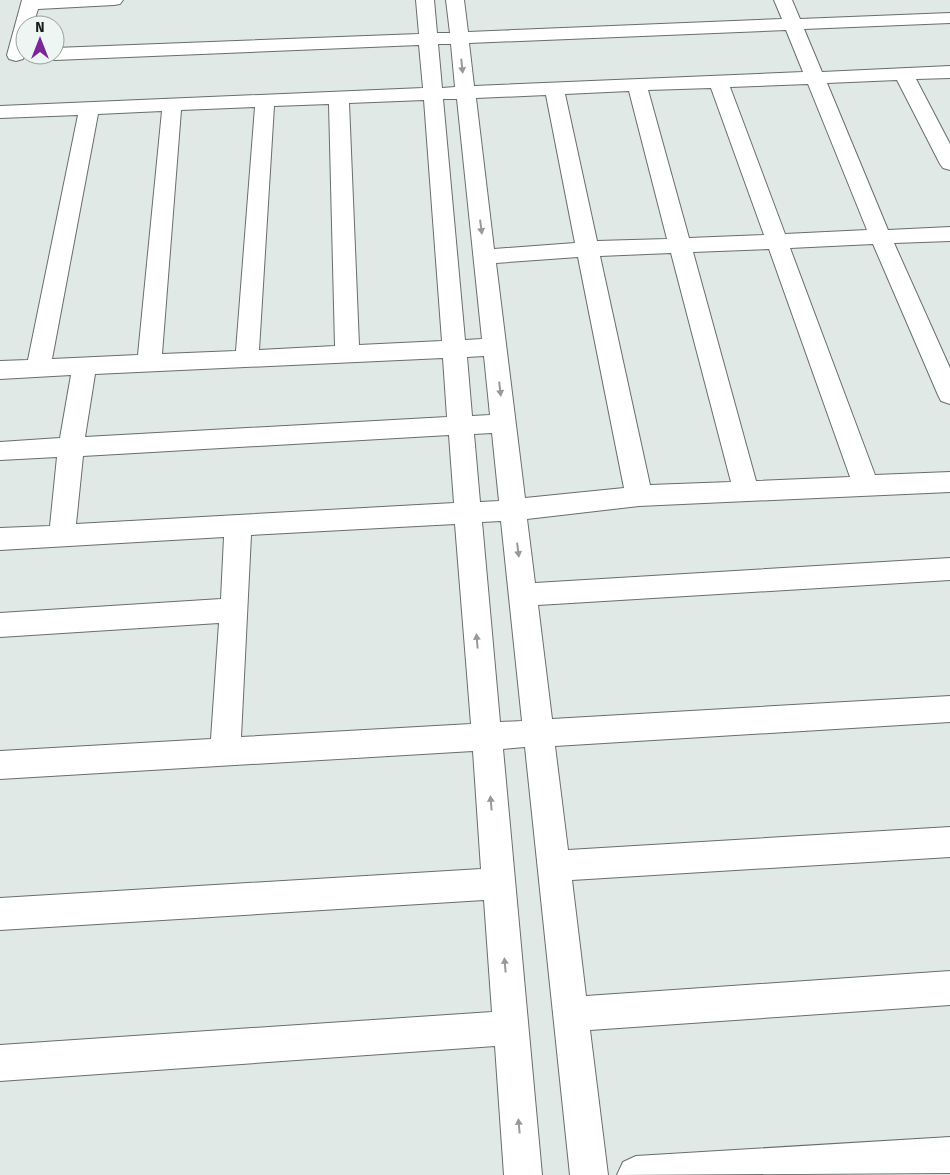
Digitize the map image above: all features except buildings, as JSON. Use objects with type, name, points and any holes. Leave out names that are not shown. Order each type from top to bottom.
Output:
[{"type":"street","points":[[14,55],[31,2],[114,0]]},
{"type":"street","points":[[425,0],[523,1175]]},
{"type":"street","points":[[455,0],[589,1175]]},
{"type":"street","points":[[783,0],[880,238],[950,395]]},
{"type":"street","points":[[65,54],[950,18]]},
{"type":"street","points":[[0,112],[950,72]]},
{"type":"street","points":[[904,74],[950,164]]},
{"type":"street","points":[[719,82],[866,486]]},
{"type":"street","points":[[637,85],[746,491]]},
{"type":"street","points":[[554,89],[640,496]]},
{"type":"street","points":[[339,98],[347,354]]},
{"type":"street","points":[[247,358],[265,101]]},
{"type":"street","points":[[149,363],[172,105]]},
{"type":"street","points":[[38,368],[89,108]]},
{"type":"street","points":[[484,256],[950,234]]},
{"type":"street","points":[[0,370],[495,346]]},
{"type":"street","points":[[62,536],[71,447],[84,366]]},
{"type":"street","points":[[0,451],[504,423]]},
{"type":"street","points":[[0,539],[514,510],[640,496],[950,482]]},
{"type":"street","points":[[225,752],[238,526]]},
{"type":"street","points":[[523,595],[950,569]]},
{"type":"street","points":[[0,625],[234,610]]},
{"type":"street","points":[[0,765],[950,709]]},
{"type":"street","points":[[554,866],[950,842]]},
{"type":"street","points":[[0,914],[498,884]]},
{"type":"street","points":[[571,1014],[950,988]]},
{"type":"street","points":[[0,1063],[510,1028]]},
{"type":"street","points":[[636,1175],[950,1155]]}]
